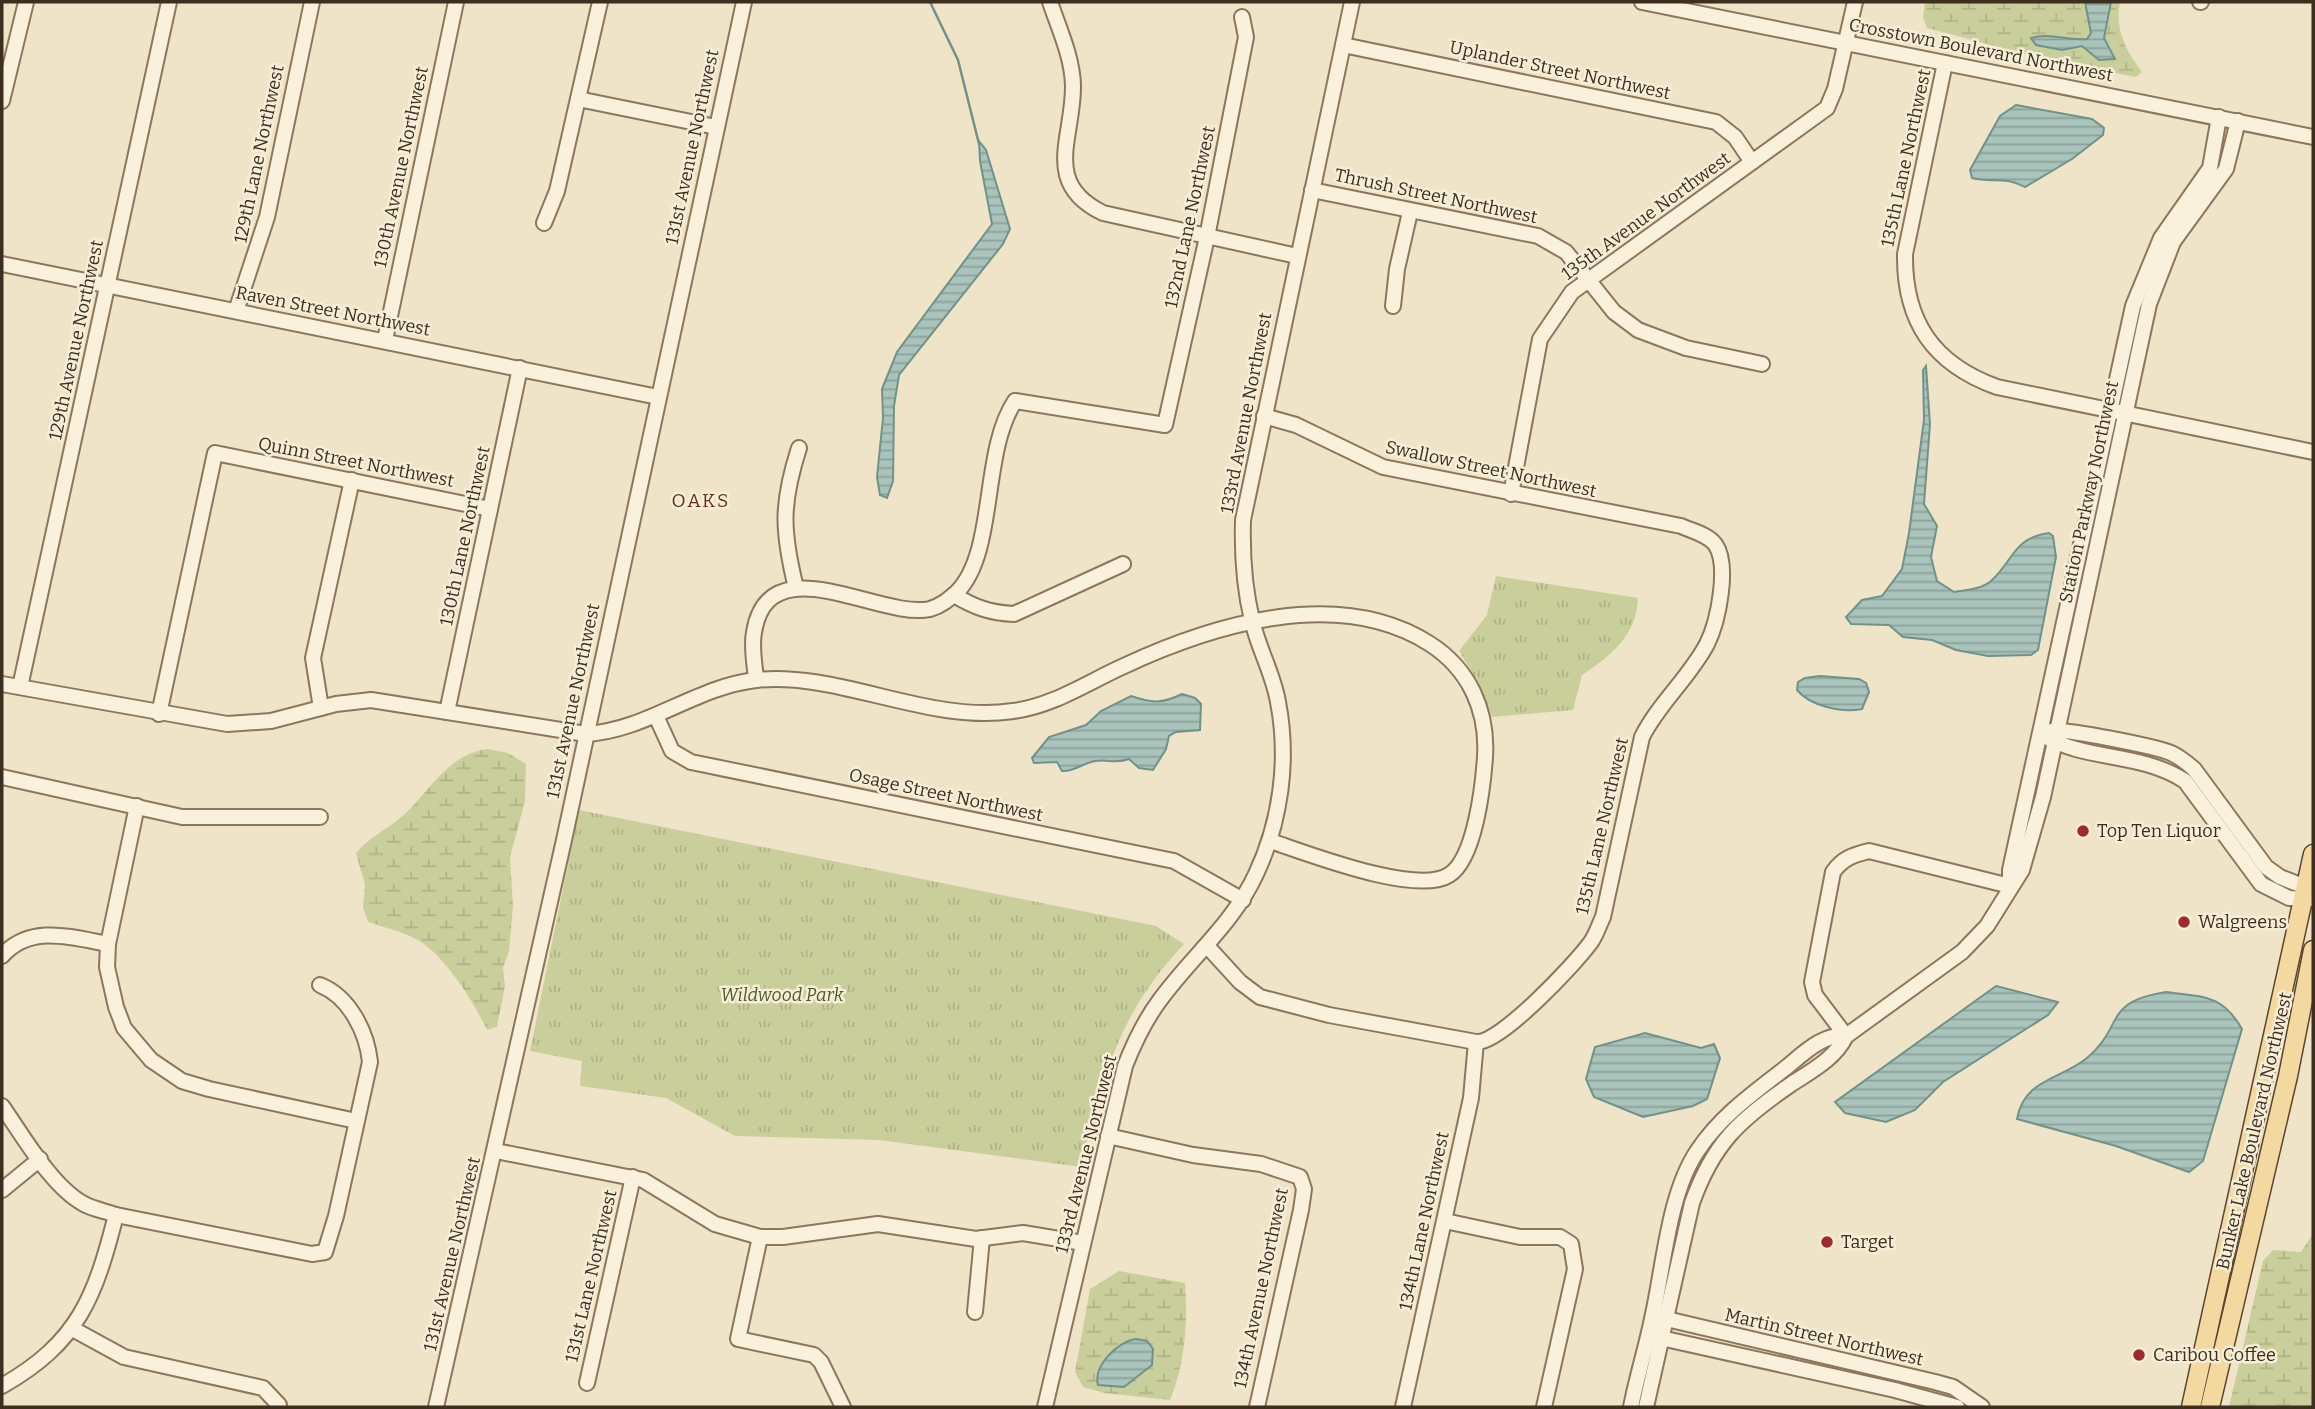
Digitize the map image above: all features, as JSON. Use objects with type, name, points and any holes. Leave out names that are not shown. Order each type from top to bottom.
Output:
[{"type":"main road","name":"Bunker Lake Boulevard Northwest","points":[[2191,1407],[2309,894],[2313,854]]},
{"type":"main road","name":"Bunker Lake Boulevard Northwest","points":[[2210,1407],[2288,1076],[2313,950]]},
{"type":"street","points":[[3,100],[26,2]]},
{"type":"street","name":"129th Avenue Northwest","points":[[20,687],[169,2]]},
{"type":"street","name":"129th Lane Northwest","points":[[236,311],[267,217],[312,2]]},
{"type":"street","name":"130th Avenue Northwest","points":[[385,340],[456,2]]},
{"type":"street","points":[[544,223],[556,191],[600,2]]},
{"type":"street","name":"131st Avenue Northwest","points":[[436,1407],[496,1151],[744,2]]},
{"type":"street","points":[[1050,2],[1071,65],[1073,87],[1064,164],[1072,188],[1088,205],[1103,213],[1297,256]]},
{"type":"street","name":"133rd Avenue Northwest","points":[[1045,1407],[1117,1092],[1141,1031],[1161,999],[1208,947],[1243,900],[1269,841],[1283,765],[1281,726],[1275,687],[1252,622],[1244,569],[1243,520],[1352,2]]},
{"type":"street","name":"Crosstown Boulevard Northwest","points":[[1642,2],[2313,137]]},
{"type":"street","name":"135th Avenue Northwest","points":[[1511,494],[1540,339],[1572,292],[1827,108],[1835,89],[1855,2]]},
{"type":"street","name":"132nd Lane Northwest","points":[[954,595],[967,581],[974,565],[999,440],[1014,401],[1165,425],[1207,237],[1245,37],[1242,17]]},
{"type":"street","name":"Uplander Street Northwest","points":[[1343,46],[1716,122],[1735,137],[1752,162]]},
{"type":"street","name":"135th Lane Northwest","points":[[1945,63],[1905,254],[1905,281],[1911,309],[1927,340],[1950,363],[1973,379],[1997,387],[2110,410]]},
{"type":"street","points":[[578,99],[716,127]]},
{"type":"street","name":"Station Parkway Northwest","points":[[2010,886],[2010,870],[2110,410],[2146,292],[2197,200],[2210,168],[2219,117]]},
{"type":"street","name":"Station Parkway Northwest","points":[[2197,200],[2226,169],[2238,121]]},
{"type":"street","name":"Thrush Street Northwest","points":[[1312,190],[1538,236],[1566,252],[1614,312],[1658,340],[1762,364]]},
{"type":"street","points":[[1393,306],[1397,269],[1410,212]]},
{"type":"street","name":"Raven Street Northwest","points":[[2,264],[657,397]]},
{"type":"street","name":"Station Parkway Northwest","points":[[1631,1407],[1655,1337],[1703,1172],[1720,1144],[1773,1096],[1840,1049],[1846,1036],[1962,953],[1987,926],[2022,870],[2032,840],[2056,735],[2126,413],[2146,292]]},
{"type":"street","name":"130th Lane Northwest","points":[[447,712],[520,368]]},
{"type":"street","points":[[2110,410],[2313,452]]},
{"type":"street","name":"Swallow Street Northwest","points":[[1264,416],[1296,425],[1383,467],[1681,526],[1704,535],[1714,544]]},
{"type":"street","points":[[796,588],[785,532],[786,490],[799,448]]},
{"type":"street","name":"Quinn Street Northwest","points":[[159,714],[215,453],[490,509]]},
{"type":"street","points":[[321,708],[313,658],[352,480]]},
{"type":"street","name":"135th Lane Northwest","points":[[1476,1042],[1496,1036],[1548,988],[1591,942],[1612,881],[1642,737],[1653,714],[1708,642],[1723,576],[1714,544]]},
{"type":"street","points":[[756,680],[753,647],[756,621],[769,602],[785,590],[807,587],[907,609],[929,609],[942,605],[954,595],[974,607],[996,614],[1014,614],[1123,564]]},
{"type":"street","points":[[2,684],[159,714],[246,724],[370,701],[536,729],[586,734],[621,730],[713,690],[756,680],[793,681],[962,712],[1016,711],[1059,697],[1149,654],[1287,614],[1358,617],[1408,631],[1452,658],[1468,682],[1482,714],[1486,734],[1484,776],[1469,850],[1450,875],[1433,882],[1424,881],[1351,867],[1269,841]]},
{"type":"street","name":"Osage Street Northwest","points":[[656,716],[672,751],[691,762],[1165,858],[1190,867],[1243,900]]},
{"type":"street","points":[[2039,733],[2169,752],[2181,758],[2194,769],[2266,867],[2309,894]]},
{"type":"street","points":[[2,777],[182,817],[320,817]]},
{"type":"street","points":[[137,806],[108,944],[107,967],[124,1028],[151,1060],[182,1081],[356,1121]]},
{"type":"street","points":[[1846,1036],[1815,995],[1812,982],[1831,882],[1840,863],[1850,856],[1869,851],[2010,886]]},
{"type":"street","points":[[2,956],[18,940],[40,936],[67,936],[108,944]]},
{"type":"street","points":[[1208,947],[1240,982],[1260,997],[1329,1015],[1476,1042]]},
{"type":"street","points":[[2,1106],[69,1194],[85,1205],[116,1215],[312,1254],[324,1252],[331,1237],[370,1062],[368,1041],[349,1010],[329,988],[320,985]]},
{"type":"street","name":"Station Parkway Northwest","points":[[1660,1317],[1671,1224],[1688,1166],[1707,1136],[1729,1112],[1824,1039],[1835,1035],[1846,1036]]},
{"type":"street","name":"134th Lane Northwest","points":[[1402,1407],[1471,1097],[1476,1042]]},
{"type":"street","name":"134th Avenue Northwest","points":[[1108,1136],[1202,1157],[1261,1164],[1300,1177],[1304,1189],[1301,1210],[1256,1407]]},
{"type":"street","points":[[496,1151],[633,1177],[670,1194],[715,1224],[760,1237],[783,1237],[878,1224],[935,1234],[982,1238],[1023,1233],[1083,1243]]},
{"type":"street","points":[[2,1190],[40,1159]]},
{"type":"street","name":"131st Lane Northwest","points":[[587,1383],[633,1177]]},
{"type":"street","points":[[2,1386],[31,1368],[71,1328],[96,1288],[116,1215]]},
{"type":"street","points":[[1445,1221],[1520,1237],[1560,1237],[1571,1244],[1575,1269],[1544,1407]]},
{"type":"street","points":[[1671,1224],[1686,1227]]},
{"type":"street","points":[[760,1237],[738,1339],[814,1355],[821,1362],[843,1407]]},
{"type":"street","points":[[975,1312],[982,1238]]},
{"type":"street","name":"Martin Street Northwest","points":[[1660,1317],[1935,1382],[1952,1387],[1982,1407]]},
{"type":"street","points":[[71,1328],[124,1357],[263,1388],[279,1405]]},
{"type":"street","name":"Station Parkway Northwest","points":[[1646,1407],[1655,1337]]},
{"type":"street","name":"Martin Street Northwest","points":[[1655,1337],[1895,1390],[1958,1407]]},
{"type":"green space","points":[[1925,2],[2120,2],[2120,30],[2142,72],[2136,77],[2051,61],[1927,28],[1923,17]]},
{"type":"green space","points":[[1496,576],[1638,598],[1633,623],[1627,634],[1612,652],[1582,675],[1573,710],[1492,717],[1479,683],[1459,651],[1487,615]]},
{"type":"green space","points":[[488,749],[508,753],[526,764],[525,801],[510,857],[513,906],[509,951],[503,968],[505,986],[497,1027],[487,1030],[466,992],[436,954],[414,938],[368,922],[363,907],[365,885],[356,853],[410,809],[449,767],[473,752]]},
{"type":"green space","name":"Wildwood Park","points":[[579,810],[1156,926],[1184,944],[1143,996],[1128,1021],[1106,1075],[1081,1167],[879,1140],[735,1136],[666,1098],[580,1086],[582,1061],[530,1051]]},
{"type":"green space","points":[[2313,1233],[2313,1407],[2229,1407],[2263,1261],[2273,1250],[2301,1252]]},
{"type":"green space","points":[[1119,1271],[1185,1283],[1184,1343],[1170,1400],[1104,1393],[1083,1387],[1075,1372],[1090,1289]]},
{"type":"water","points":[[2085,2],[2111,2],[2104,38],[2115,59],[2099,60],[2082,46],[2062,50],[2036,45],[2031,38],[2038,36],[2087,39],[2091,33]]},
{"type":"water","points":[[2016,105],[2092,119],[2104,128],[2103,135],[2072,159],[2025,187],[2012,182],[1972,178],[1970,170],[2000,116]]},
{"type":"water","points":[[979,141],[986,150],[1010,229],[1003,244],[899,375],[894,406],[893,481],[887,498],[880,495],[877,477],[883,418],[882,389],[897,352],[992,224],[980,161]]},
{"type":"water","points":[[1926,366],[1930,424],[1924,504],[1937,526],[1931,557],[1937,581],[1954,592],[1983,586],[1999,573],[2015,551],[2028,540],[2049,533],[2053,536],[2056,557],[2038,650],[2031,655],[1988,656],[1956,650],[1932,640],[1903,637],[1889,625],[1851,624],[1846,617],[1862,600],[1882,596],[1902,569],[1924,420],[1923,370]]},
{"type":"water","points":[[1820,676],[1859,679],[1866,683],[1869,692],[1862,709],[1827,707],[1810,700],[1797,690],[1798,682]]},
{"type":"water","points":[[1182,694],[1195,698],[1201,704],[1200,730],[1176,732],[1169,736],[1166,749],[1153,770],[1139,768],[1129,759],[1095,761],[1066,771],[1062,771],[1057,762],[1034,763],[1032,758],[1049,737],[1086,725],[1101,711],[1131,696],[1156,701],[1168,700]]},
{"type":"water","points":[[1996,986],[2058,1002],[2048,1015],[1943,1082],[1915,1110],[1886,1122],[1845,1113],[1835,1102]]},
{"type":"water","points":[[2166,992],[2201,997],[2219,1003],[2242,1029],[2203,1161],[2189,1172],[2116,1146],[2017,1119],[2027,1096],[2035,1088],[2087,1058],[2099,1046],[2123,1009],[2146,996]]},
{"type":"water","points":[[1645,1033],[1701,1048],[1714,1044],[1720,1058],[1707,1099],[1693,1106],[1643,1117],[1594,1097],[1586,1079],[1595,1047]]},
{"type":"water","points":[[1136,1339],[1147,1341],[1153,1349],[1152,1365],[1124,1387],[1098,1385],[1099,1370],[1108,1356],[1122,1344]]},
{"type":"waterway","points":[[930,2],[958,60],[979,144]]},
{"type":"place","name":"Top Ten Liquor","points":[[2083,831]]},
{"type":"place","name":"Walgreens","points":[[2184,922]]},
{"type":"place","name":"Target","points":[[1827,1242]]},
{"type":"place","name":"Caribou Coffee","points":[[2139,1355]]},
{"type":"district","name":"OAKS","points":[[701,500]]}]
